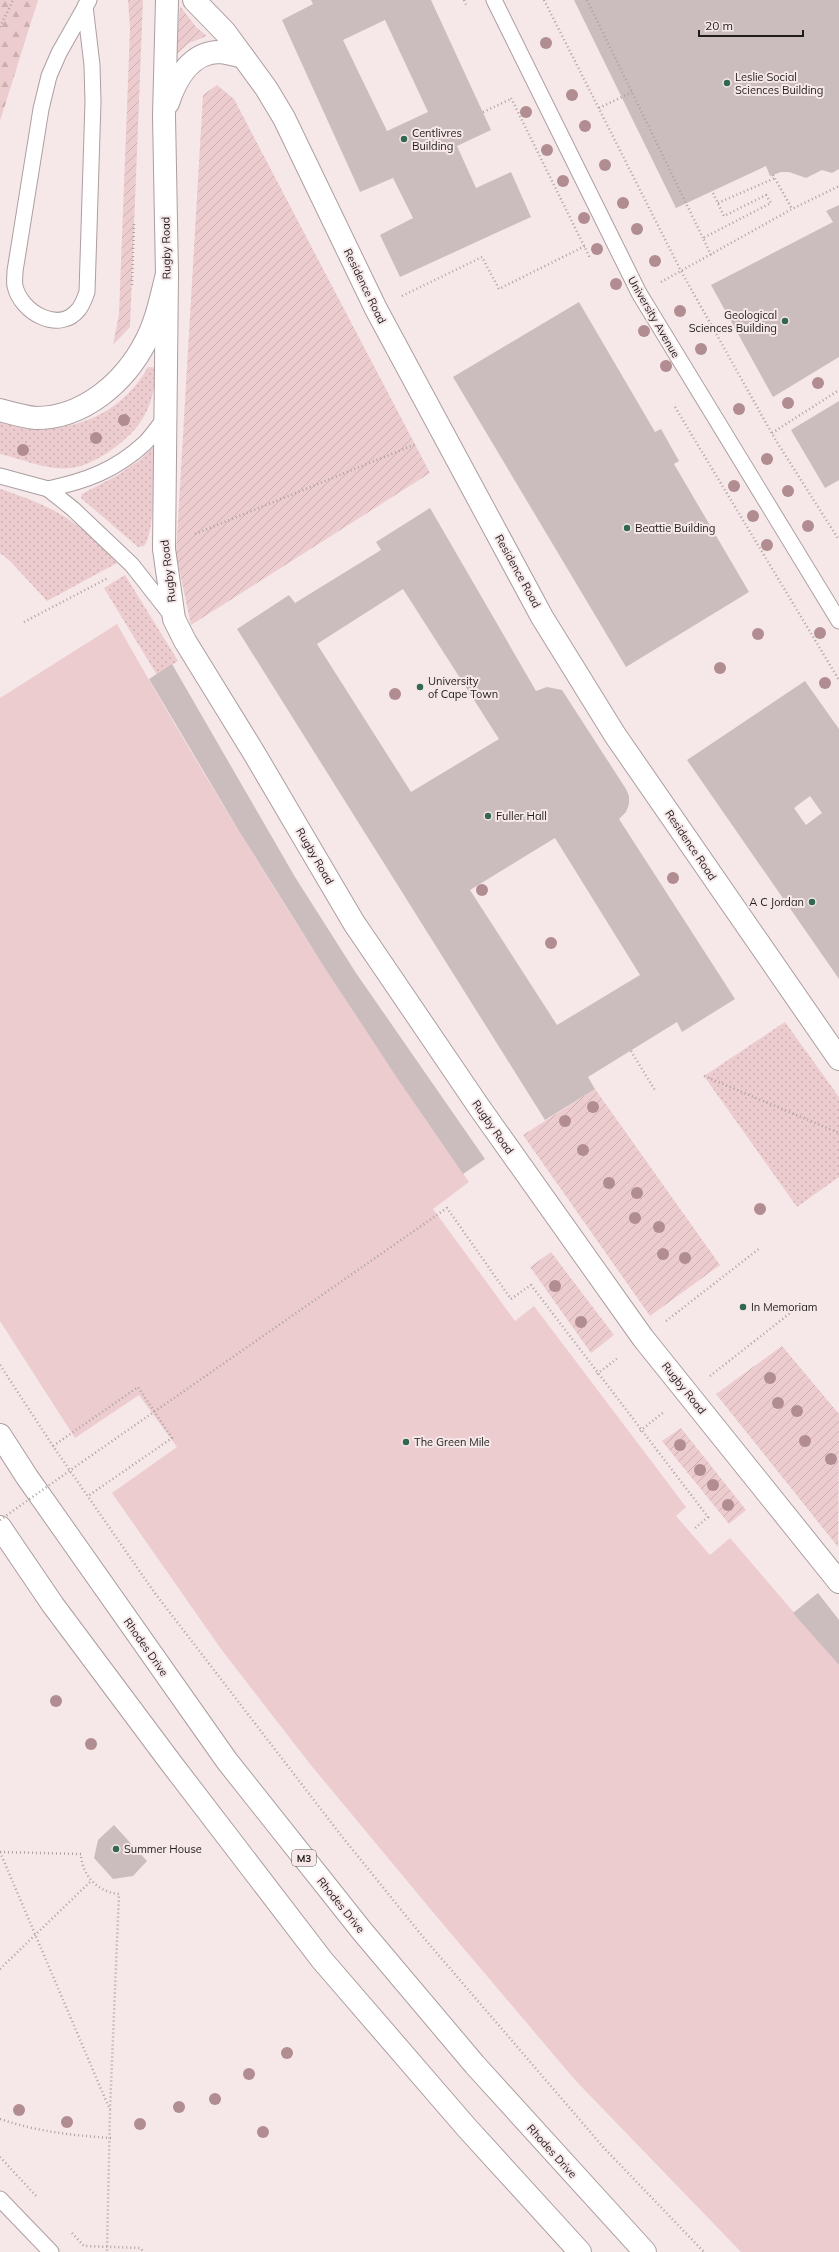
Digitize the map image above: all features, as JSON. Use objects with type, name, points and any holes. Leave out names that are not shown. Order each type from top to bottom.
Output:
[{"type":"main road","name":"Rugby Road","points":[[167,0],[164,116],[167,274],[164,419],[164,549],[174,619],[185,641],[254,753],[354,923],[478,1107],[643,1338],[839,1582]]},
{"type":"main road","points":[[194,0],[218,24],[243,57]]},
{"type":"main road","points":[[164,116],[175,86],[183,70],[194,61],[204,56],[221,52],[243,57]]},
{"type":"main road","name":"Residence Road","points":[[243,57],[284,118],[376,309],[542,617],[615,735],[839,1059]]},
{"type":"main road","points":[[0,410],[36,418],[53,415],[79,407],[100,397],[117,382],[133,363],[146,340],[156,317],[167,274]]},
{"type":"main road","name":"Rhodes Drive","points":[[0,1435],[31,1483],[226,1761],[362,1931],[475,2065],[645,2252]]},
{"type":"main road","points":[[0,1527],[53,1605],[162,1751],[322,1960],[472,2134],[580,2252]]},
{"type":"lane","name":"University Avenue","points":[[494,0],[639,293],[839,621]]},
{"type":"lane","points":[[87,3],[93,102],[87,292],[79,309],[67,319],[55,321],[44,319],[21,299],[15,287],[15,271],[41,109],[49,76],[59,52],[87,3]]},
{"type":"lane","points":[[48,489],[83,481],[104,471],[146,443],[164,419]]},
{"type":"lane","points":[[0,476],[48,489],[118,549],[174,619]]},
{"type":"lane","points":[[0,2199],[52,2252]]},
{"type":"path","points":[[0,27],[13,0]]},
{"type":"path","points":[[544,0],[681,271],[772,433],[839,540]]},
{"type":"path","points":[[587,0],[711,255]]},
{"type":"path","points":[[599,108],[632,92]]},
{"type":"path","points":[[483,112],[511,99]]},
{"type":"path","points":[[718,203],[774,176],[792,209]]},
{"type":"path","points":[[639,293],[711,255],[792,209],[839,186]]},
{"type":"path","points":[[703,238],[771,203],[766,195],[724,216],[712,191]]},
{"type":"path","points":[[376,309],[482,257],[499,289],[609,235]]},
{"type":"path","points":[[772,433],[839,390]]},
{"type":"path","points":[[205,530],[442,433]]},
{"type":"path","points":[[24,622],[101,582]]},
{"type":"path","points":[[631,1051],[656,1092]]},
{"type":"path","points":[[704,1076],[839,1133]]},
{"type":"path","points":[[0,1520],[446,1208],[511,1299],[531,1285],[640,1431],[708,1517],[693,1530]]},
{"type":"path","points":[[660,1325],[760,1248]]},
{"type":"path","points":[[707,1378],[803,1303]]},
{"type":"path","points":[[597,1374],[623,1353]]},
{"type":"path","points":[[0,1365],[53,1446],[192,1643],[423,1937],[604,2148],[704,2252]]},
{"type":"path","points":[[53,1446],[138,1387],[172,1438],[88,1496]]},
{"type":"path","points":[[640,1431],[669,1408]]},
{"type":"path","points":[[108,2252],[111,2138],[110,2110],[119,1894],[106,1891],[91,1881],[84,1869],[81,1854],[0,1852],[34,1936],[110,2110]]},
{"type":"path","points":[[0,1969],[91,1881]]},
{"type":"path","points":[[0,2119],[30,2129],[67,2135],[111,2138]]},
{"type":"path","points":[[0,2157],[42,2202]]},
{"type":"path","points":[[68,2230],[84,2246],[140,2248],[144,2252]]},
{"type":"green space","points":[[0,0],[38,0],[0,121]]},
{"type":"green space","points":[[128,0],[143,0],[130,327],[113,345],[119,314],[130,29]]},
{"type":"green space","points":[[180,6],[196,27],[207,36],[189,43],[175,56]]},
{"type":"green space","points":[[217,85],[234,99],[430,473],[191,625],[176,554],[203,95]]},
{"type":"green space","points":[[148,367],[153,367],[156,377],[152,396],[146,413],[141,421],[120,444],[100,457],[80,466],[71,468],[53,468],[0,454],[0,421],[22,426],[43,428],[64,426],[84,421],[103,413],[120,401],[135,386]]},
{"type":"green space","points":[[153,447],[155,450],[154,486],[150,529],[148,539],[144,546],[138,547],[81,498],[82,494],[118,475],[140,460]]},
{"type":"green space","points":[[0,489],[51,509],[77,525],[103,548],[117,563],[47,601],[10,561],[0,553]]},
{"type":"green space","points":[[125,575],[178,661],[157,675],[104,588]]},
{"type":"green space","name":"The Green Mile","points":[[117,624],[200,767],[287,908],[376,1046],[469,1182],[433,1209],[515,1321],[534,1306],[686,1507],[676,1516],[710,1555],[730,1538],[839,1665],[839,2252],[741,2252],[575,2080],[310,1764],[221,1649],[112,1493],[177,1447],[139,1395],[75,1438],[0,1321],[0,698]]},
{"type":"green space","points":[[785,1022],[839,1097],[839,1177],[797,1207],[704,1076]]},
{"type":"green space","points":[[595,1089],[720,1265],[650,1316],[523,1135]]},
{"type":"green space","points":[[551,1252],[614,1335],[591,1353],[530,1267]]},
{"type":"green space","points":[[782,1346],[839,1414],[838,1547],[716,1394]]},
{"type":"green space","points":[[681,1428],[746,1510],[729,1524],[662,1441]]},
{"type":"building","name":"Centlivres Building","points":[[311,0],[431,0],[491,130],[457,146],[476,188],[511,172],[531,217],[400,277],[380,235],[413,218],[393,178],[360,192],[282,20],[313,4]],"holes":[[[385,20],[428,112],[387,131],[343,40]]]},
{"type":"building","name":"Leslie Social Sciences Building","points":[[574,0],[839,0],[839,169],[832,173],[822,170],[806,178],[789,172],[781,172],[770,176],[766,166],[676,208]]},
{"type":"building","name":"Geological Sciences Building","points":[[839,205],[839,357],[773,397],[711,285],[833,222],[826,211]]},
{"type":"building","name":"Beattie Building","points":[[579,302],[655,432],[661,429],[679,461],[674,464],[749,592],[626,667],[453,377]]},
{"type":"building","points":[[839,401],[839,480],[825,488],[791,430]]},
{"type":"building","name":"Fuller Hall","points":[[430,508],[536,691],[547,687],[562,690],[626,789],[629,796],[629,804],[626,812],[619,819],[735,999],[682,1032],[677,1022],[588,1077],[595,1089],[545,1120],[237,629],[289,595],[295,603],[381,550],[376,542]],"holes":[[[403,589],[499,739],[411,792],[317,644]],[[555,838],[640,975],[557,1025],[470,890]]]},
{"type":"building","points":[[172,664],[295,877],[356,973],[485,1159],[463,1174],[397,1078],[326,970],[239,831],[149,679]]},
{"type":"building","name":"A C Jordan","points":[[805,681],[839,729],[839,979],[687,760]],"holes":[[[810,796],[822,813],[806,825],[794,808]]]},
{"type":"building","points":[[818,1593],[839,1620],[839,1665],[793,1613]]},
{"type":"building","name":"Summer House","points":[[114,1825],[147,1861],[133,1876],[113,1879],[94,1858],[98,1840]]},
{"type":"place","name":"Leslie Social Sciences Building","points":[[727,83]]},
{"type":"place","name":"Centlivres Building","points":[[404,139]]},
{"type":"place","name":"Geological Sciences Building","points":[[785,321]]},
{"type":"place","name":"Beattie Building","points":[[627,528]]},
{"type":"place","name":"University of Cape Town","points":[[420,687]]},
{"type":"place","name":"Fuller Hall","points":[[488,816]]},
{"type":"place","name":"A C Jordan","points":[[812,902]]},
{"type":"place","name":"In Memoriam","points":[[743,1307]]},
{"type":"place","name":"The Green Mile","points":[[406,1442]]},
{"type":"place","name":"Summer House","points":[[116,1849]]}]
